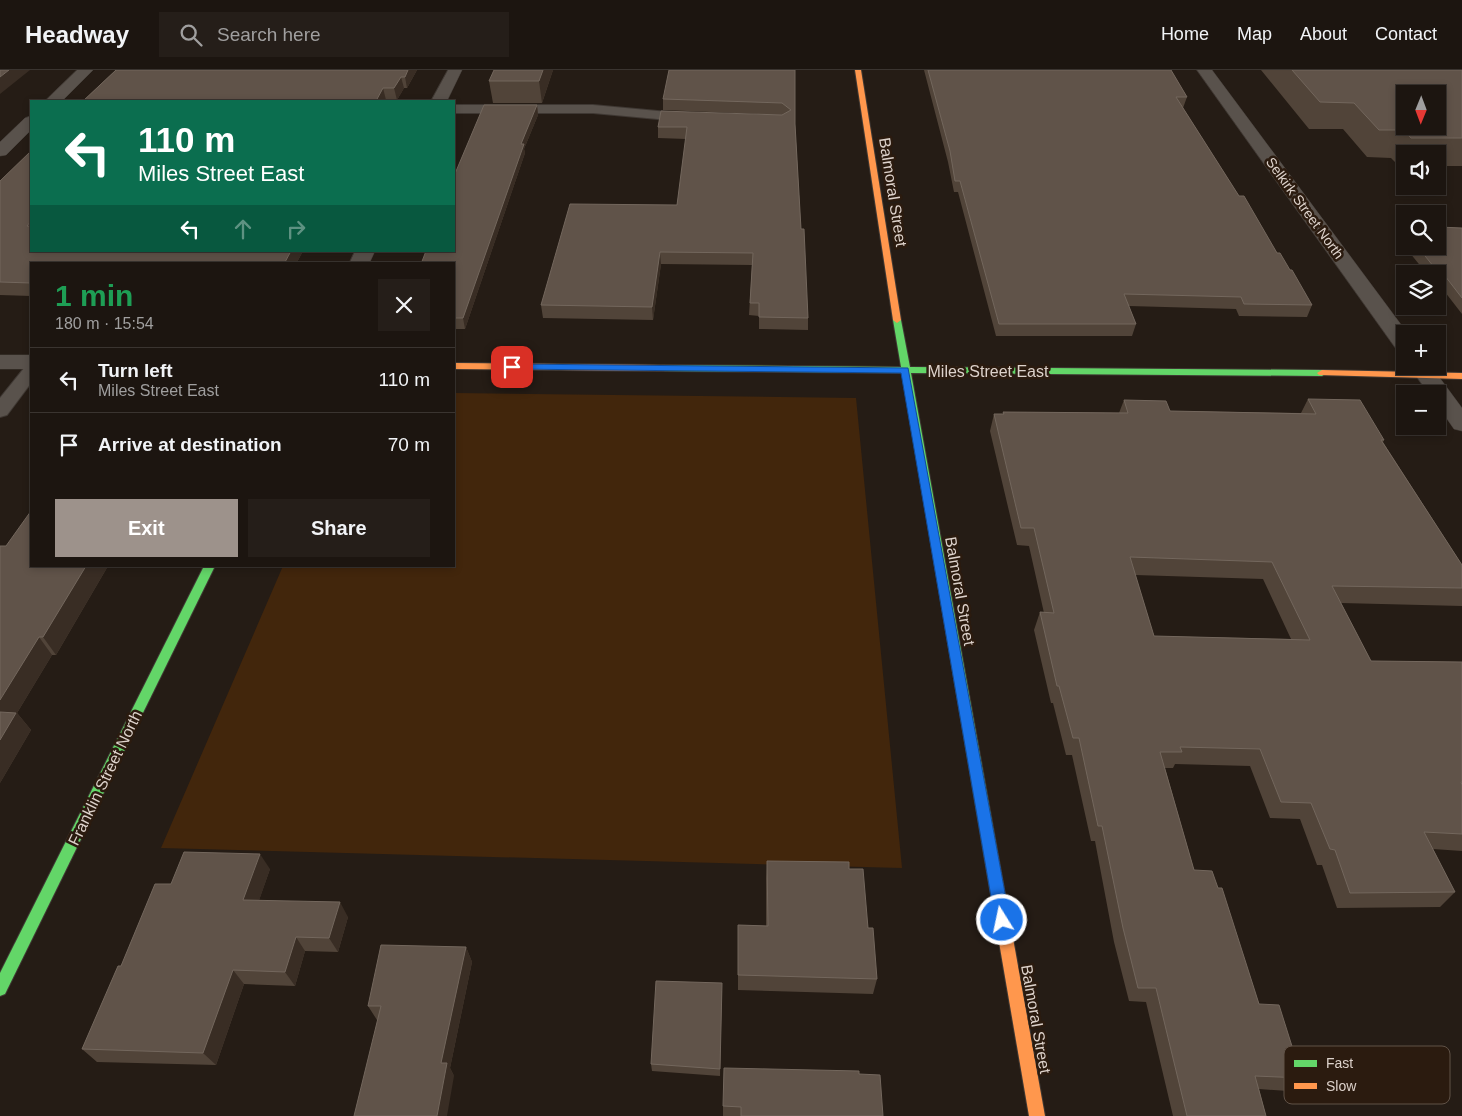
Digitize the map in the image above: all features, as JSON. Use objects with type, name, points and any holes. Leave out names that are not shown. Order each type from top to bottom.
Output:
[{"type":"street","points":[[53,100],[86,70]]},
{"type":"street","points":[[440,100],[455,70]]},
{"type":"street","name":"Balmoral Street","points":[[858,70],[905,370],[1037,1116]]},
{"type":"street","name":"Selkirk Street North","points":[[1204,70],[1396,333]]},
{"type":"street","points":[[0,151],[30,122]]},
{"type":"street","points":[[0,362],[30,362]]},
{"type":"street","name":"Miles Street East","points":[[455,366],[905,370],[1396,370]]},
{"type":"street","name":"Miles Street East","points":[[1446,374],[1462,376]]},
{"type":"street","points":[[1427,375],[1462,424]]},
{"type":"street","name":"Franklin Street North","points":[[0,990],[210,567]]},
{"type":"lane","points":[[455,109],[593,109],[698,118]]},
{"type":"lane","points":[[0,411],[30,372]]},
{"type":"shaded area","points":[[455,393],[856,398],[902,868],[161,848],[283,567],[455,567]]},
{"type":"building","points":[[0,70],[9,70],[0,77]]},
{"type":"building","points":[[116,70],[408,70],[405,77],[401,77],[394,88],[383,88],[377,100],[84,100]]},
{"type":"building","points":[[494,70],[543,70],[539,81],[489,81]]},
{"type":"building","points":[[669,70],[795,70],[795,124],[801,229],[804,229],[808,318],[759,317],[759,303],[750,303],[753,253],[660,252],[652,307],[541,305],[570,204],[677,205],[687,127],[658,127],[661,111],[782,115],[791,110],[782,103],[663,99]]},
{"type":"building","points":[[928,70],[1171,70],[1187,97],[1176,97],[1239,196],[1244,196],[1277,253],[1280,253],[1290,270],[1292,270],[1312,305],[1244,304],[1241,297],[1124,294],[1136,324],[999,324],[960,181],[955,181],[950,151]]},
{"type":"building","points":[[1292,70],[1462,70],[1462,138],[1411,138],[1408,135],[1446,135],[1446,85],[1396,85],[1396,130],[1379,130],[1354,103],[1320,102]]},
{"type":"building","points":[[484,105],[537,105],[521,144],[524,144],[463,318],[455,318],[455,262],[422,262],[426,252],[455,252],[455,174]]},
{"type":"building","points":[[30,152],[30,222],[27,226],[30,226],[30,252],[290,252],[285,262],[30,262],[30,283],[0,282],[0,181]]},
{"type":"building","points":[[1446,227],[1462,228],[1462,298],[1446,277],[1446,265],[1432,265],[1424,255],[1446,255]]},
{"type":"building","points":[[1308,399],[1360,400],[1384,440],[1381,440],[1462,565],[1462,588],[1332,586],[1371,661],[1462,662],[1462,834],[1424,832],[1455,892],[1350,893],[1335,850],[1330,849],[1311,803],[1281,802],[1260,749],[1180,747],[1182,752],[1160,752],[1194,870],[1212,871],[1218,888],[1222,888],[1259,1004],[1279,1005],[1292,1046],[1284,1046],[1284,1077],[1255,1076],[1266,1116],[1187,1116],[1156,988],[1138,988],[1123,928],[1102,826],[1098,826],[1079,738],[1073,738],[1059,686],[1057,686],[1040,612],[1054,613],[1034,528],[1021,528],[994,414],[1004,414],[1003,412],[1128,413],[1124,400],[1166,401],[1170,411],[1316,414]],"holes":[[[1130,557],[1272,562],[1310,640],[1154,636]]]},
{"type":"building","points":[[30,512],[30,567],[85,567],[43,637],[39,637],[0,700],[0,546],[6,546]]},
{"type":"building","points":[[0,712],[16,713],[0,740]]},
{"type":"building","points":[[184,852],[260,854],[243,900],[340,902],[329,938],[296,937],[285,972],[233,970],[203,1053],[82,1049],[118,966],[121,966],[155,884],[171,884]]},
{"type":"building","points":[[767,861],[849,862],[849,869],[863,869],[868,928],[873,928],[877,979],[738,975],[738,925],[768,926]]},
{"type":"building","points":[[381,945],[466,947],[441,1063],[447,1063],[437,1116],[354,1116],[381,1006],[368,1006]]},
{"type":"building","points":[[656,981],[722,983],[720,1069],[651,1064]]},
{"type":"building","points":[[724,1068],[859,1071],[859,1074],[880,1075],[883,1116],[741,1116],[741,1107],[723,1106]]},
{"type":"traffic: fast","points":[[897,320],[991,855]]},
{"type":"traffic: fast","points":[[660,368],[1322,373]]},
{"type":"traffic: fast","points":[[0,989],[210,567]]},
{"type":"traffic: slow","points":[[858,70],[897,320]]},
{"type":"traffic: slow","points":[[455,366],[660,368]]},
{"type":"traffic: slow","points":[[1322,373],[1462,376]]},
{"type":"traffic: slow","points":[[991,855],[1037,1116]]},
{"type":"route","points":[[512,367],[905,370],[1002,920]]}]
